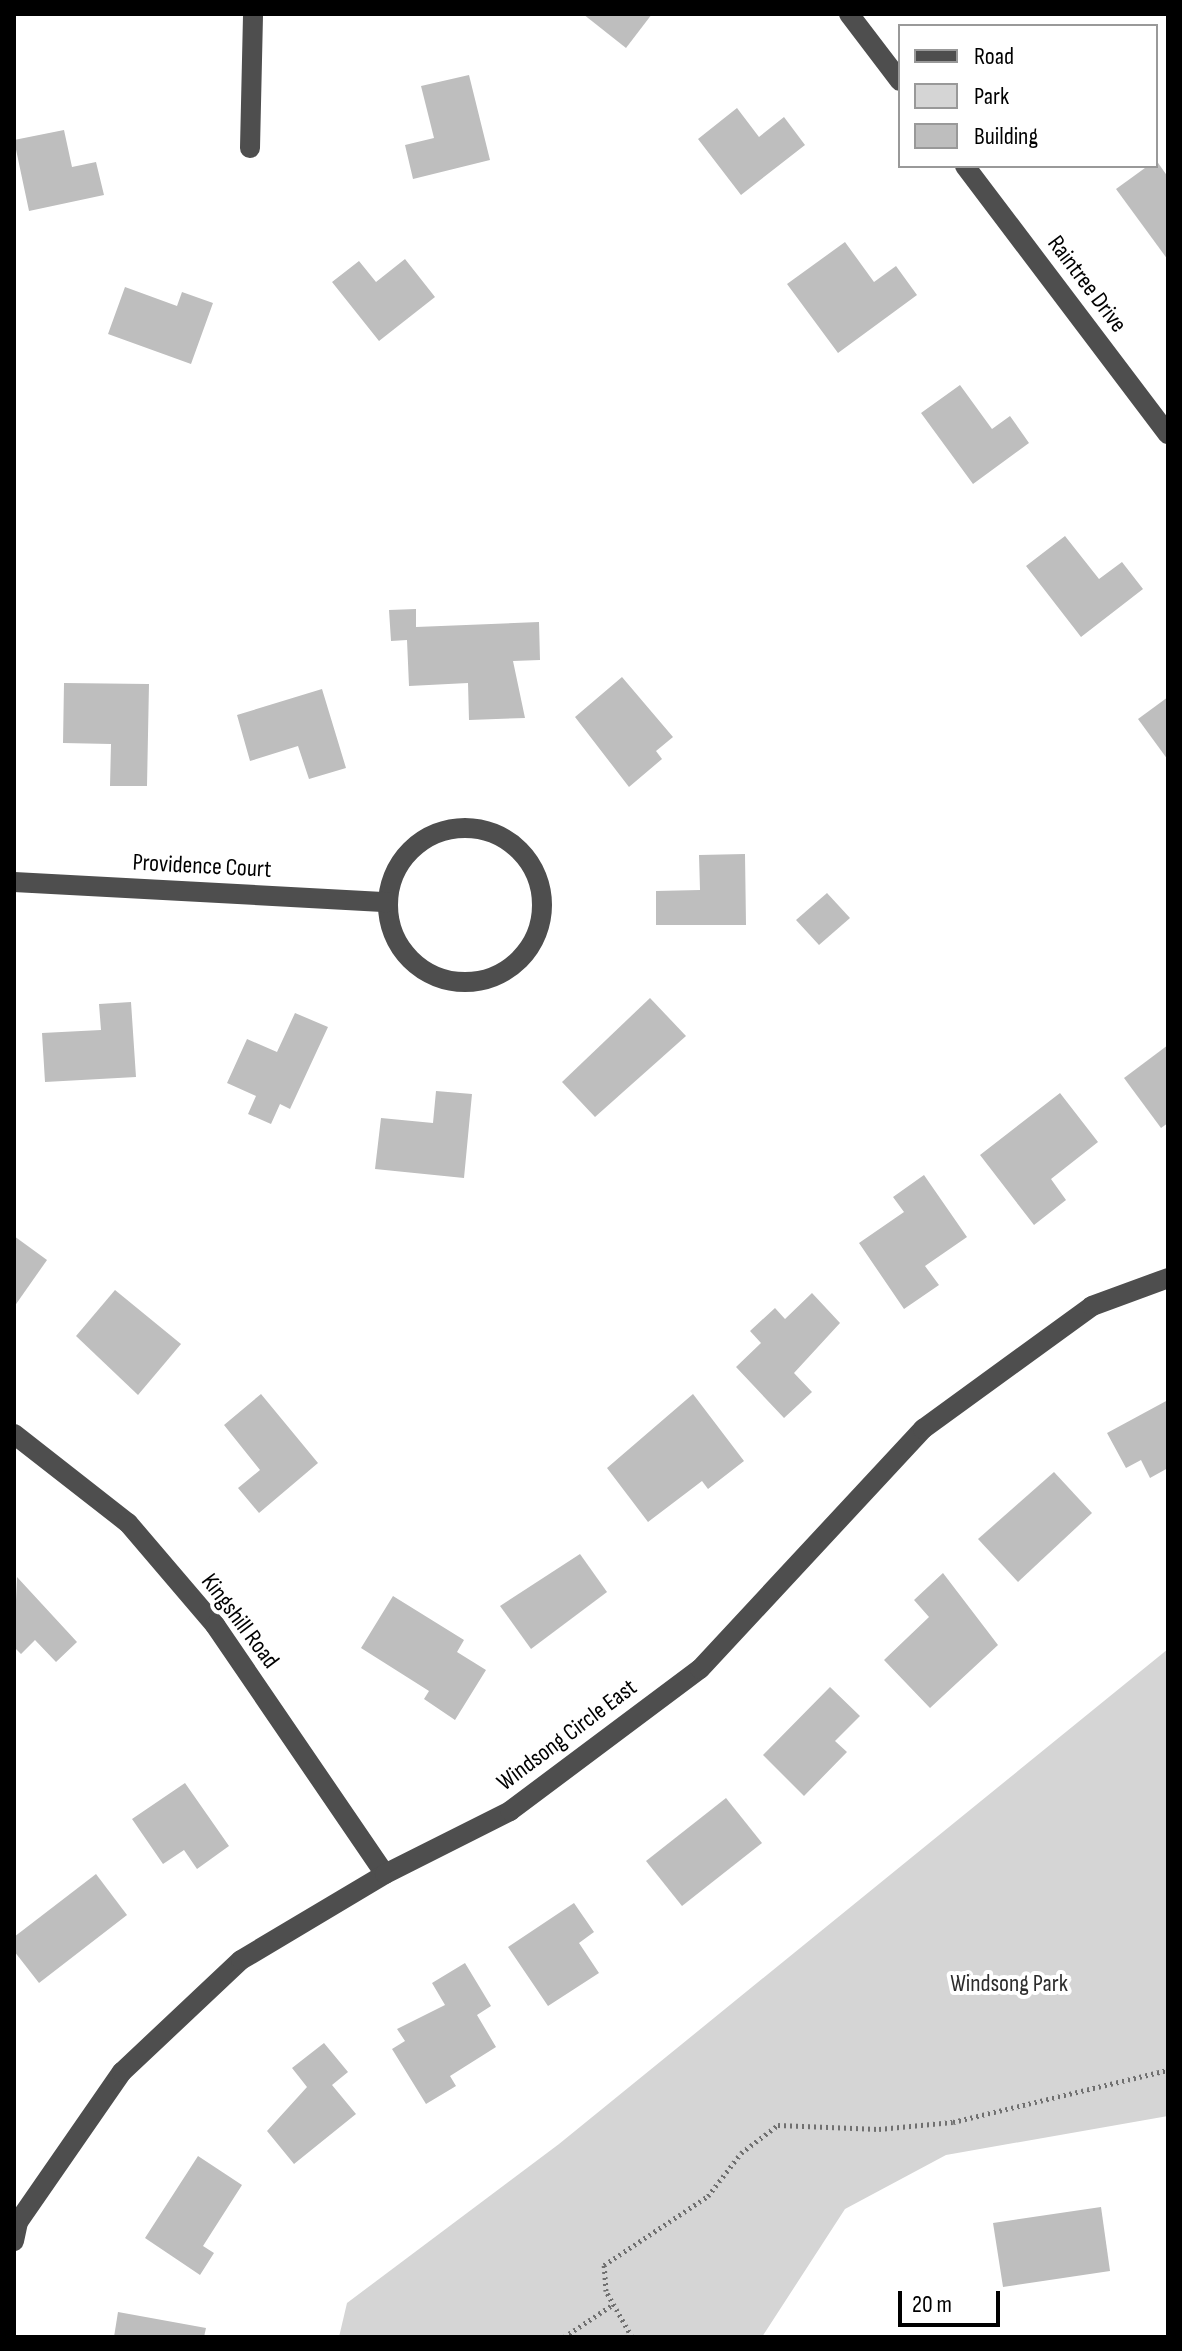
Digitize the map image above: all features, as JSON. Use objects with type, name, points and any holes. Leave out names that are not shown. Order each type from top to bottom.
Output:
[{"type":"street","points":[[250,148],[253,14]]},
{"type":"street","points":[[849,14],[898,78]]},
{"type":"street","name":"Raintree Drive","points":[[967,168],[1168,434]]},
{"type":"street","points":[[470,828],[494,833],[532,865],[542,914],[535,940],[498,976],[446,981],[402,952],[387,902],[392,877],[414,848],[446,830],[470,828]]},
{"type":"street","name":"Providence Court","points":[[14,882],[387,902]]},
{"type":"street","name":"Windsong Circle East","points":[[15,2228],[122,2072],[241,1960],[385,1874],[510,1811],[700,1669],[923,1429],[1092,1306],[1168,1278]]},
{"type":"street","name":"Kingshill Road","points":[[14,1434],[128,1523],[215,1625],[385,1874]]},
{"type":"path","points":[[632,2337],[612,2305],[604,2265],[708,2196],[741,2153],[778,2125],[824,2121],[879,2129],[953,2122],[1168,2070]]},
{"type":"path","points":[[564,2337],[612,2305]]},
{"type":"green space","name":"Windsong Park","points":[[1168,1649],[1168,2116],[946,2155],[845,2209],[762,2337],[339,2337],[347,2303],[559,2144]]},
{"type":"building","points":[[583,14],[652,14],[626,48]]},
{"type":"building","points":[[469,75],[490,160],[413,179],[405,145],[434,138],[421,86]]},
{"type":"building","points":[[737,108],[759,137],[784,117],[805,145],[741,195],[698,139]]},
{"type":"building","points":[[64,130],[72,167],[96,162],[104,195],[29,211],[14,140]]},
{"type":"building","points":[[1158,163],[1168,177],[1168,260],[1116,189],[1145,168],[1158,168]]},
{"type":"building","points":[[845,242],[874,282],[896,266],[917,295],[838,353],[787,284]]},
{"type":"building","points":[[405,259],[435,297],[379,341],[332,282],[359,261],[376,282]]},
{"type":"building","points":[[125,287],[177,306],[182,292],[213,303],[191,364],[108,334]]},
{"type":"building","points":[[960,385],[992,429],[1010,416],[1029,443],[973,484],[921,413]]},
{"type":"building","points":[[1065,536],[1099,579],[1122,562],[1143,589],[1081,637],[1026,566]]},
{"type":"building","points":[[416,609],[416,627],[539,622],[540,660],[513,661],[525,718],[469,720],[468,683],[409,686],[407,640],[391,641],[389,610]]},
{"type":"building","points":[[622,677],[673,737],[656,751],[662,759],[629,787],[575,717]]},
{"type":"building","points":[[64,683],[149,684],[147,786],[110,786],[111,744],[63,743]]},
{"type":"building","points":[[322,689],[346,768],[309,779],[298,746],[250,761],[237,715]]},
{"type":"building","points":[[1168,697],[1168,760],[1138,719]]},
{"type":"building","points":[[745,854],[746,925],[656,925],[656,891],[700,890],[699,855]]},
{"type":"building","points":[[827,893],[850,918],[819,945],[796,920]]},
{"type":"building","points":[[650,998],[686,1036],[595,1117],[562,1082]]},
{"type":"building","points":[[131,1002],[136,1077],[45,1082],[42,1033],[101,1030],[99,1004]]},
{"type":"building","points":[[295,1013],[328,1027],[290,1109],[280,1104],[271,1124],[248,1114],[256,1096],[227,1083],[247,1039],[277,1052]]},
{"type":"building","points":[[1168,1045],[1168,1123],[1161,1128],[1124,1078]]},
{"type":"building","points":[[436,1091],[472,1094],[464,1178],[375,1169],[381,1118],[433,1123]]},
{"type":"building","points":[[1060,1093],[1098,1142],[1051,1179],[1066,1200],[1034,1225],[980,1155]]},
{"type":"building","points":[[924,1175],[967,1237],[925,1266],[939,1285],[904,1309],[859,1243],[904,1212],[893,1197]]},
{"type":"building","points":[[14,1236],[47,1260],[14,1307]]},
{"type":"building","points":[[115,1290],[181,1344],[138,1395],[76,1336]]},
{"type":"building","points":[[812,1293],[840,1323],[794,1373],[812,1392],[784,1418],[736,1367],[761,1343],[750,1331],[775,1308],[785,1319]]},
{"type":"building","points":[[261,1394],[318,1463],[259,1513],[238,1488],[260,1470],[224,1425]]},
{"type":"building","points":[[693,1394],[744,1461],[708,1489],[702,1481],[648,1522],[607,1468]]},
{"type":"building","points":[[1168,1400],[1168,1468],[1150,1478],[1141,1460],[1126,1468],[1107,1433]]},
{"type":"building","points":[[1054,1472],[1092,1513],[1018,1582],[978,1539]]},
{"type":"building","points":[[580,1554],[607,1592],[531,1649],[500,1606]]},
{"type":"building","points":[[943,1573],[998,1645],[930,1708],[884,1660],[929,1617],[914,1600]]},
{"type":"building","points":[[17,1577],[77,1642],[56,1662],[35,1640],[21,1654],[14,1647]]},
{"type":"building","points":[[393,1596],[464,1640],[457,1652],[486,1670],[455,1720],[424,1699],[429,1691],[361,1648]]},
{"type":"building","points":[[830,1687],[860,1716],[835,1741],[847,1752],[804,1796],[763,1755]]},
{"type":"building","points":[[185,1783],[229,1846],[197,1869],[184,1850],[163,1864],[132,1819]]},
{"type":"building","points":[[726,1798],[762,1843],[682,1906],[646,1861]]},
{"type":"building","points":[[96,1874],[127,1915],[39,1983],[14,1951],[14,1937]]},
{"type":"building","points":[[574,1903],[594,1932],[579,1943],[599,1973],[548,2006],[508,1947]]},
{"type":"building","points":[[465,1963],[491,2006],[477,2015],[496,2047],[450,2076],[456,2086],[426,2104],[392,2049],[405,2041],[397,2029],[445,2005],[432,1983]]},
{"type":"building","points":[[324,2043],[348,2072],[332,2085],[356,2114],[294,2164],[267,2131],[307,2087],[292,2068]]},
{"type":"building","points":[[198,2156],[242,2185],[203,2246],[214,2253],[200,2275],[145,2238]]},
{"type":"building","points":[[1101,2207],[1110,2271],[1003,2287],[993,2223]]},
{"type":"building","points":[[118,2312],[206,2328],[204,2337],[114,2337]]}]
